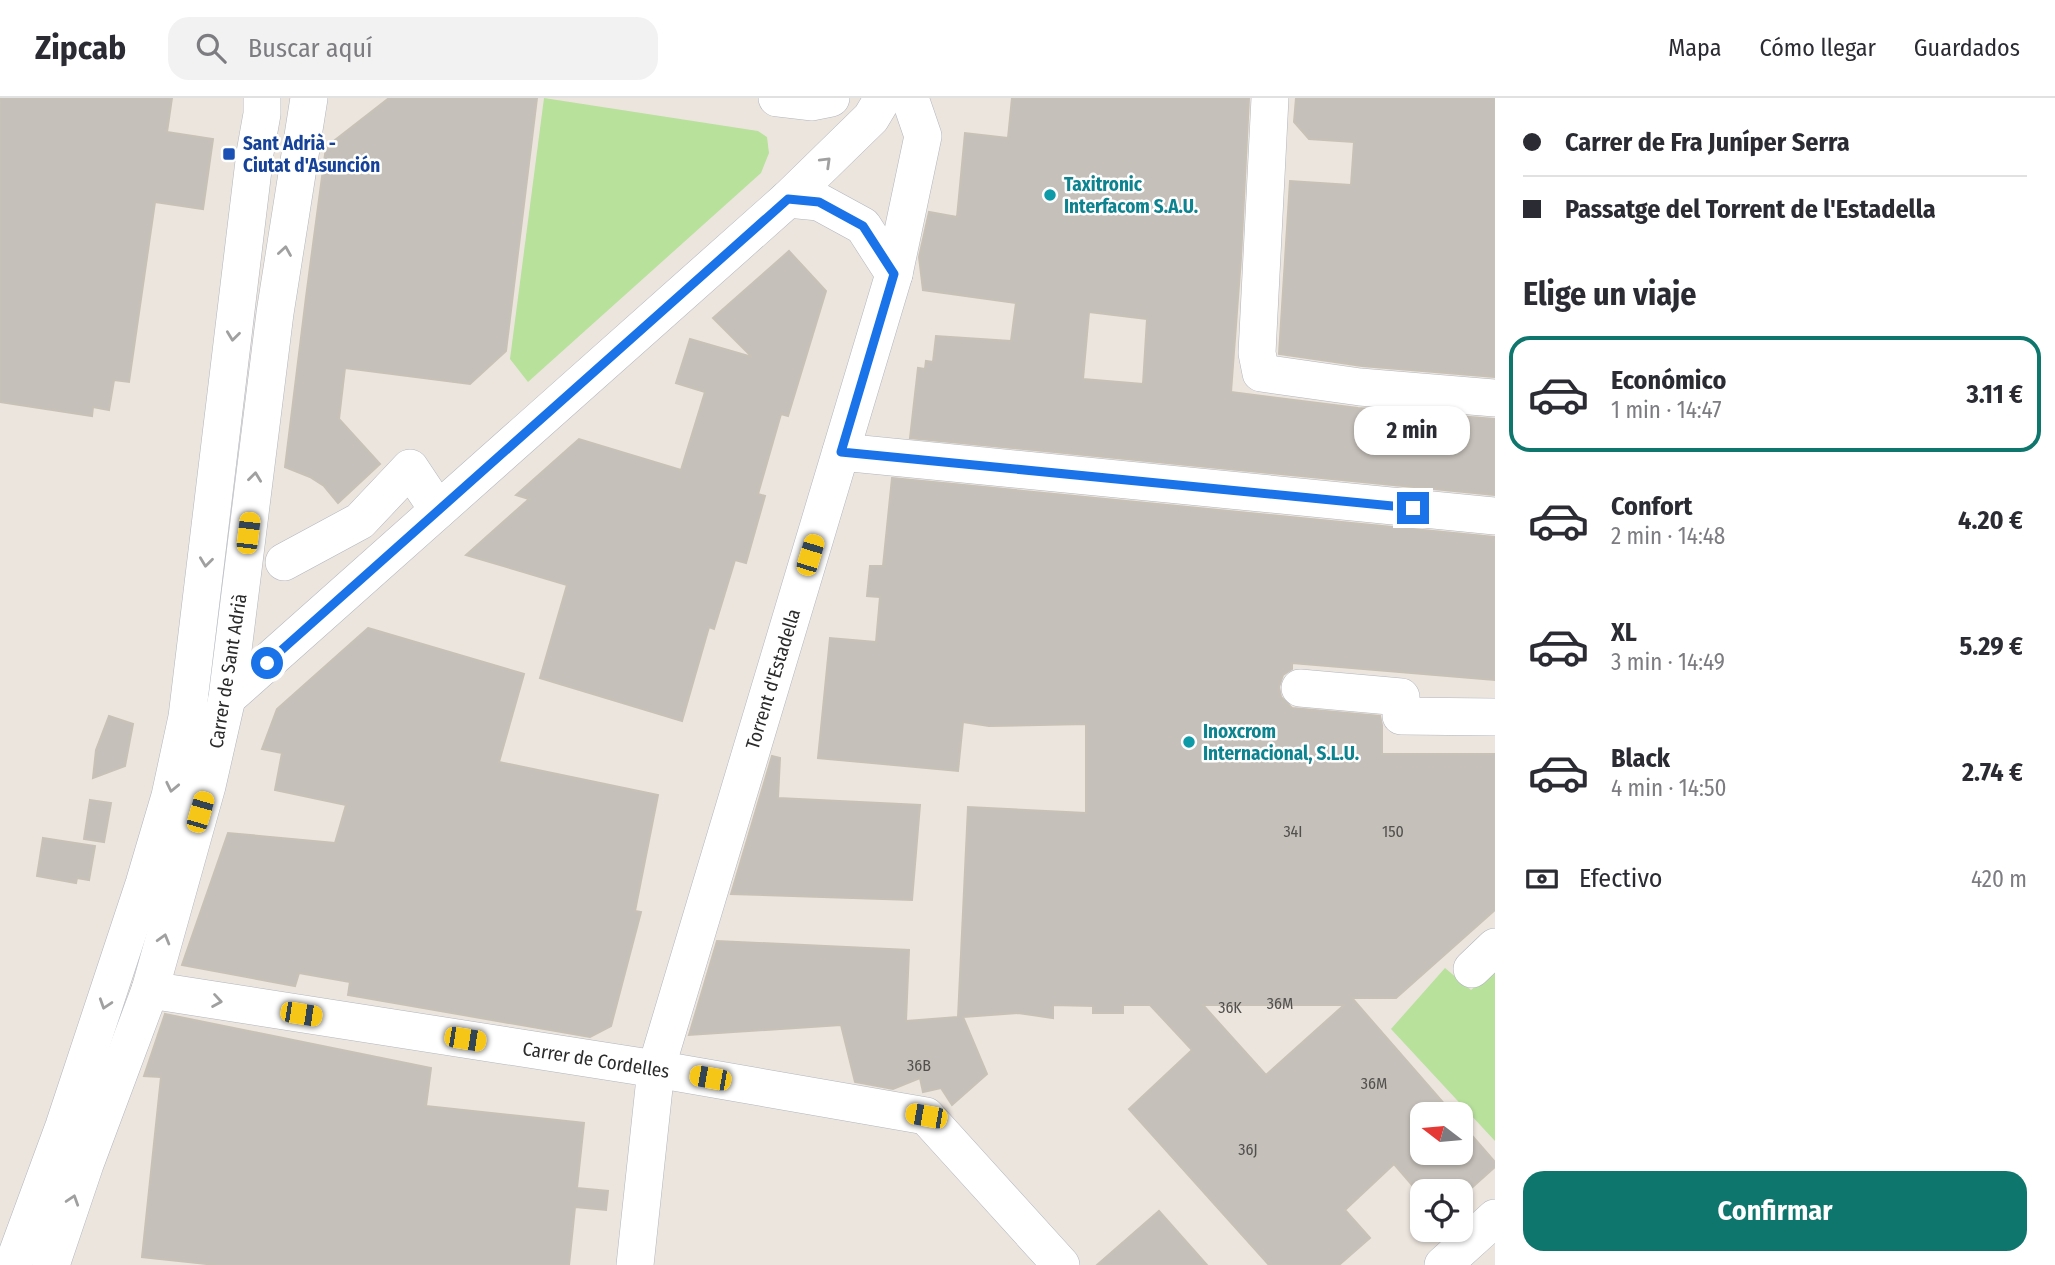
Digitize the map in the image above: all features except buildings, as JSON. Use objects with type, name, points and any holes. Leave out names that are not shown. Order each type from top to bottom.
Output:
[{"type":"street","name":"Carrer de Sant Adrià","points":[[13,1265],[64,1126],[144,884],[170,796],[187,717],[262,98]]},
{"type":"street","name":"Carrer de Sant Adrià","points":[[51,1265],[85,1164],[150,990],[207,786],[227,698],[275,313],[309,98]]},
{"type":"street","points":[[777,98],[811,102],[831,98]]},
{"type":"street","points":[[227,698],[788,199],[871,118],[883,98]]},
{"type":"street","name":"Torrent d'Estadella","points":[[635,1265],[656,1069],[894,274],[923,136],[910,98]]},
{"type":"street","points":[[1270,98],[1257,353],[1261,373],[1360,387],[1495,398]]},
{"type":"street","points":[[788,199],[819,202],[863,226],[894,274]]},
{"type":"street","points":[[841,452],[1495,516]]},
{"type":"street","points":[[284,562],[360,521],[410,468],[438,510]]},
{"type":"street","points":[[1300,688],[1401,697],[1401,716],[1495,717]]},
{"type":"street","name":"Carrer de Cordelles","points":[[150,990],[656,1069],[926,1116],[1061,1265]]},
{"type":"street","points":[[1443,1265],[1495,1218]]},
{"type":"green space","points":[[544,98],[758,131],[767,137],[769,153],[761,173],[528,382],[510,359]]},
{"type":"green space","points":[[1445,968],[1471,990],[1495,971],[1495,1141],[1474,1118],[1474,1102],[1459,1102],[1391,1029]]},
{"type":"place","name":"Sant Adrià - Ciutat d'Asunción","points":[[229,154]]},
{"type":"place","name":"Taxitronic Interfacom S.A.U.","points":[[1050,195]]},
{"type":"place","name":"Inoxcrom Internacional, S.L.U.","points":[[1189,742]]},
{"type":"route","points":[[267,663],[788,199],[819,202],[863,226],[894,274],[841,452],[1413,508]]}]
